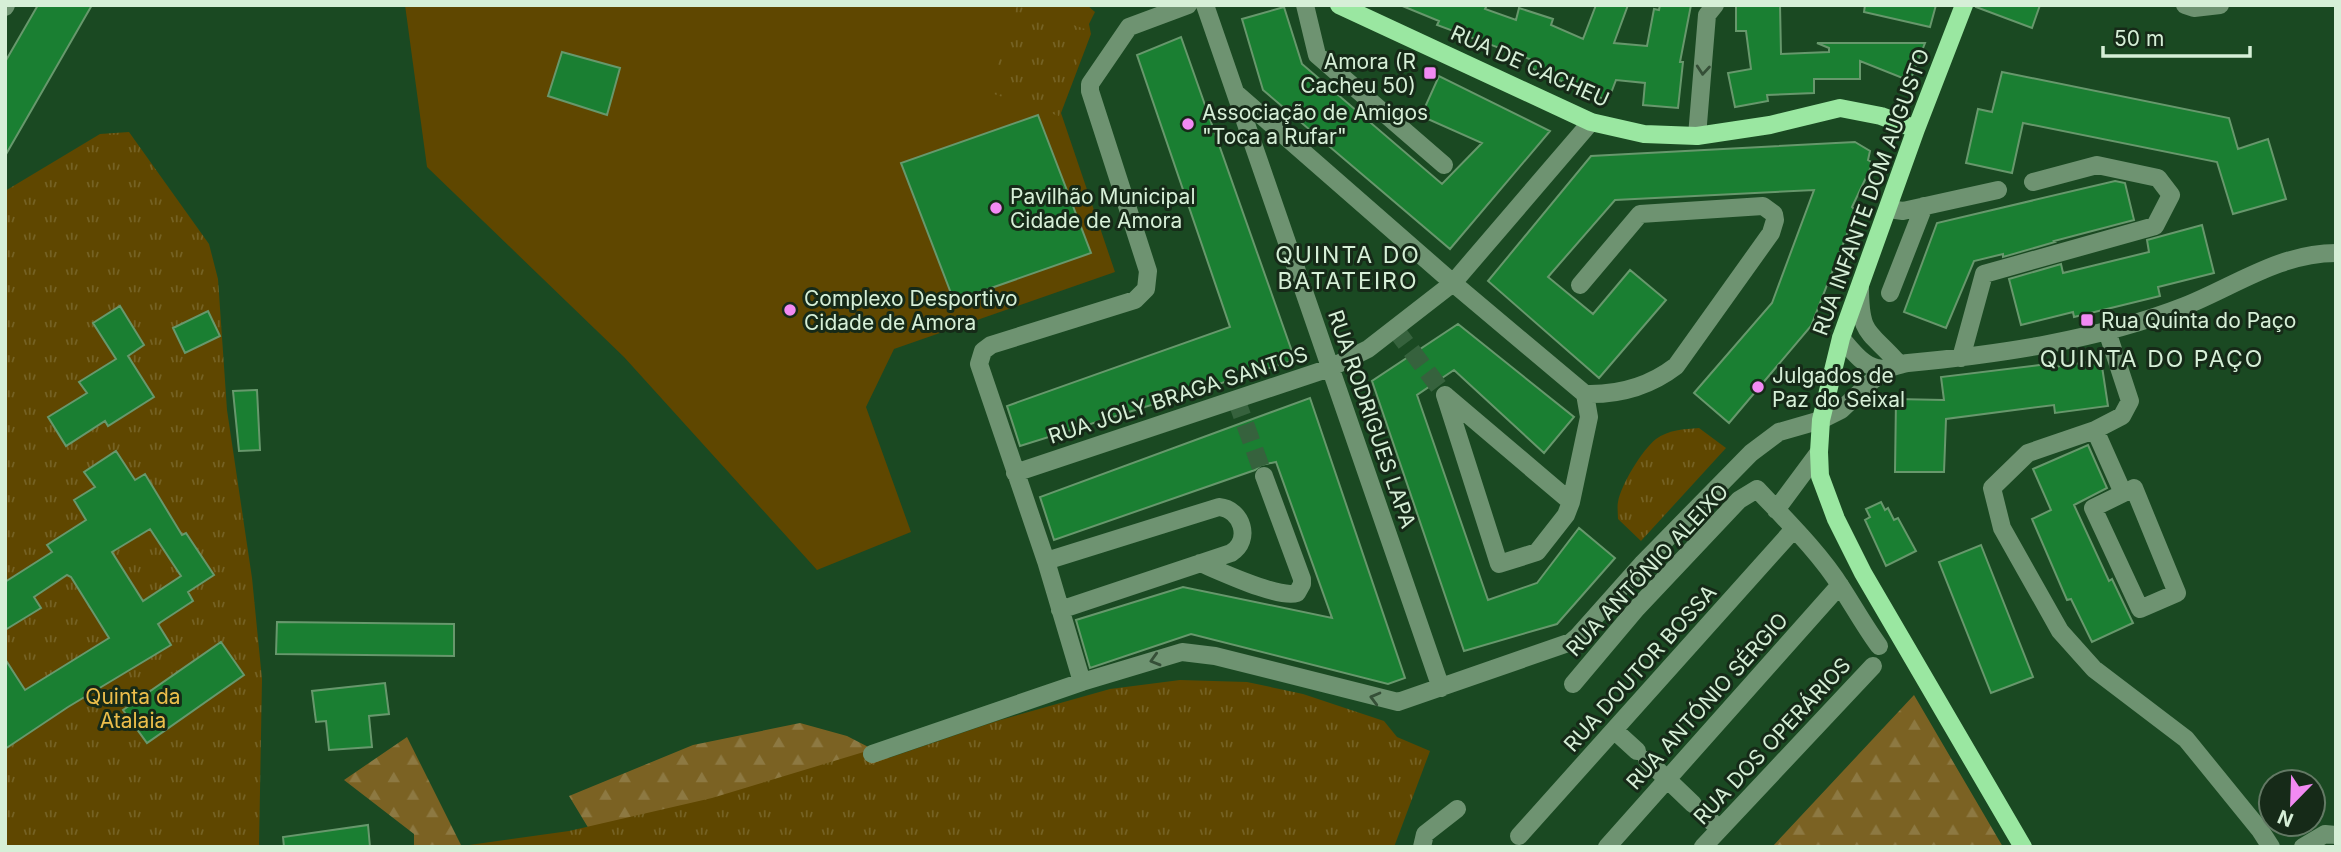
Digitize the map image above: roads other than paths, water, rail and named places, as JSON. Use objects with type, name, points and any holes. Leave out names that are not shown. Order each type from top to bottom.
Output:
[{"type":"main road","name":"RUA DE CACHEU","points":[[1339,5],[1361,10],[1591,122],[1644,134],[1697,136],[1770,125],[1840,108],[1881,116],[1916,129]]},
{"type":"main road","name":"RUA INFANTE DOM AUGUSTO","points":[[1964,5],[1841,338],[1821,420],[1820,476],[1836,519],[1863,573],[2023,847]]},
{"type":"street","points":[[1082,682],[1045,561],[979,369],[982,351],[991,345],[1135,300],[1146,289],[1148,271],[1090,84],[1129,27],[1188,5]]},
{"type":"street","name":"RUA RODRIGUES LAPA","points":[[1205,5],[1441,688]]},
{"type":"street","points":[[1306,5],[1317,55],[1444,165]]},
{"type":"street","points":[[1697,136],[1707,15],[1715,5]]},
{"type":"street","points":[[2185,5],[2194,8],[2220,5]]},
{"type":"street","points":[[1237,94],[1453,283],[1585,394],[1613,394],[1656,381],[1676,366],[1771,233],[1774,214],[1763,206],[1640,214],[1580,285]]},
{"type":"street","name":"RUA JOLY BRAGA SANTOS","points":[[1015,473],[1330,368],[1368,349],[1453,283],[1591,122]]},
{"type":"street","points":[[1961,358],[1984,274],[2155,226],[2171,195],[2158,178],[2097,165],[2033,182]]},
{"type":"street","points":[[1889,209],[1903,211],[1998,190]]},
{"type":"street","points":[[1890,293],[1924,206]]},
{"type":"street","points":[[1841,338],[1864,362],[1877,368],[1961,358],[2107,331],[2186,305],[2282,262],[2336,254]]},
{"type":"street","points":[[1860,282],[1862,322],[1893,366]]},
{"type":"street","points":[[2107,331],[2130,401],[2122,416],[2095,430],[2028,453],[1992,488],[2002,528],[2060,631],[2094,669],[2186,739],[2271,847]]},
{"type":"street","points":[[1841,338],[1878,344]]},
{"type":"street","points":[[872,754],[1082,682],[1182,652],[1215,656],[1391,702],[1441,688],[1574,639],[1643,563],[1751,453],[1779,432],[1821,420],[1841,410],[1872,380],[1893,366]]},
{"type":"street","points":[[1571,502],[1445,395],[1499,564],[1532,555],[1543,547],[1566,515],[1571,502],[1589,417],[1585,394]]},
{"type":"street","points":[[2095,430],[2123,493]]},
{"type":"street","points":[[1819,452],[1776,510],[1840,585],[1879,646]]},
{"type":"street","points":[[1200,563],[1260,587],[1288,594],[1297,593],[1302,579],[1264,476]]},
{"type":"street","points":[[2134,488],[2177,593],[2140,609],[2093,509],[2123,493],[2134,488]]},
{"type":"street","name":"RUA ANTÓNIO ALEIXO","points":[[1573,684],[1637,608],[1739,500],[1757,489],[1776,510]]},
{"type":"street","points":[[1045,561],[1213,508],[1232,510],[1240,520],[1240,545],[1231,553],[1060,610]]},
{"type":"street","name":"RUA DOUTOR BOSSA","points":[[1519,836],[1794,529]]},
{"type":"street","name":"RUA ANTÓNIO SÉRGIO","points":[[1607,847],[1840,585]]},
{"type":"street","name":"RUA DOS OPERÁRIOS","points":[[1703,847],[1873,666]]},
{"type":"street","points":[[1614,730],[1719,829]]},
{"type":"street","points":[[1422,847],[1425,834],[1457,808]]},
{"type":"street","points":[[2303,847],[2325,834],[2336,835]]},
{"type":"tunnel","points":[[1395,329],[1445,395]]},
{"type":"tunnel","points":[[1236,399],[1264,476]]},
{"type":"place","name":"Amora (R Cacheu 50)","points":[[1430,73]]},
{"type":"place","name":"Associação de Amigos \"Toca a Rufar\"","points":[[1188,124]]},
{"type":"place","name":"Pavilhão Municipal Cidade de Amora","points":[[996,208]]},
{"type":"place","name":"Complexo Desportivo Cidade de Amora","points":[[790,310]]},
{"type":"place","name":"Rua Quinta do Paço","points":[[2087,320]]},
{"type":"place","name":"Julgados de Paz do Seixal","points":[[1758,387]]},
{"type":"district","name":"QUINTA DO BATATEIRO","points":[[1348,268]]},
{"type":"district","name":"QUINTA DO PAÇO","points":[[2152,359]]},
{"type":"park label","name":"Quinta da Atalaia","points":[[133,708]]}]
